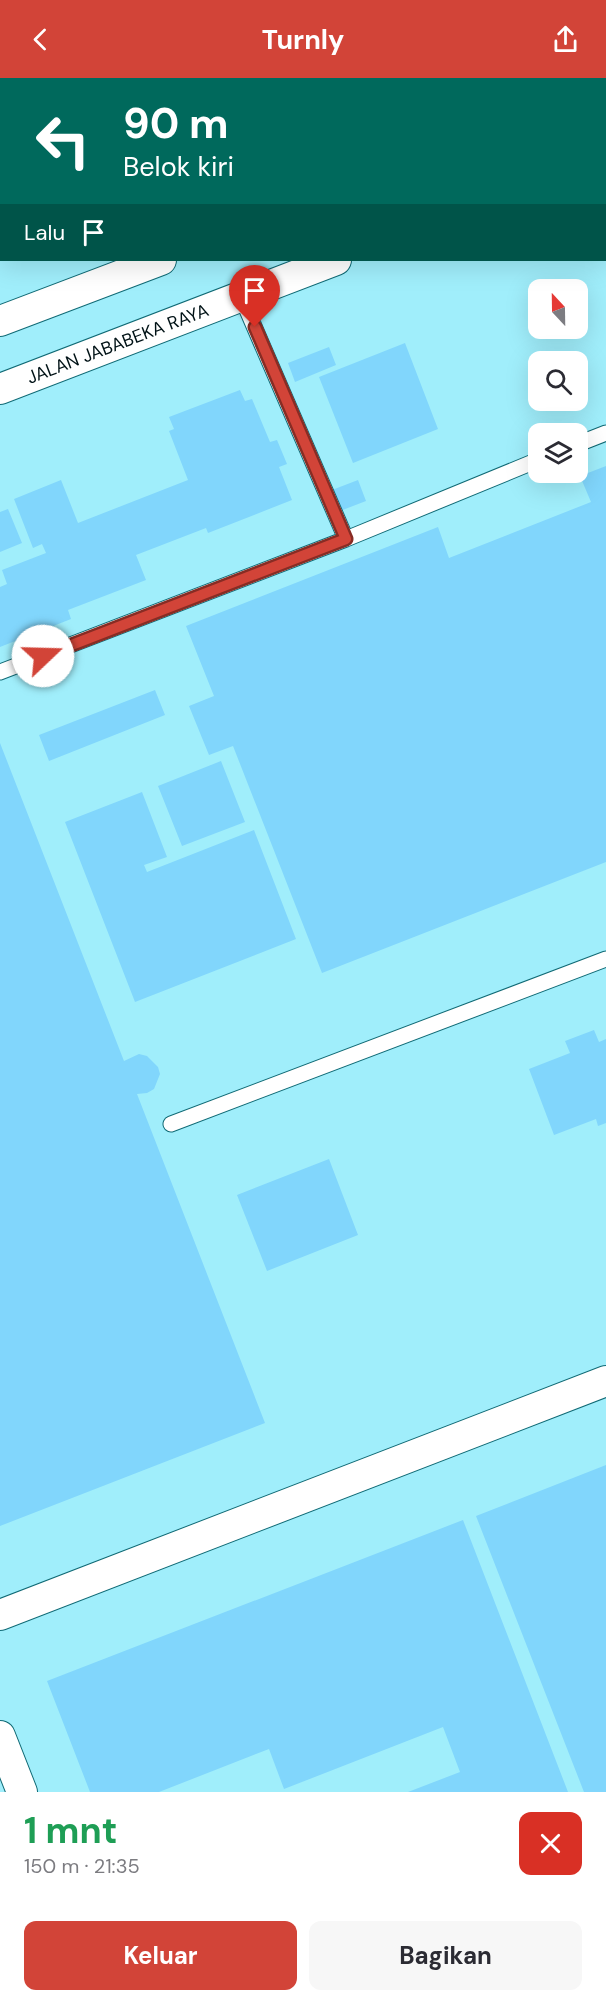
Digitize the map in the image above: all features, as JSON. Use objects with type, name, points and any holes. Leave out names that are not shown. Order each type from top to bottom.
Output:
[{"type":"street","points":[[0,321],[158,261]]},
{"type":"street","name":"JALAN JABABEKA RAYA","points":[[0,389],[333,261]]},
{"type":"street","points":[[0,1615],[606,1381]]},
{"type":"street","points":[[0,1736],[22,1792]]},
{"type":"lane","points":[[242,296],[346,539]]},
{"type":"lane","points":[[588,440],[606,433]]},
{"type":"lane","points":[[0,672],[346,539],[528,464]]},
{"type":"lane","points":[[171,1124],[606,960]]},
{"type":"building","points":[[405,343],[438,429],[353,463],[319,377]]},
{"type":"building","points":[[329,347],[336,365],[295,382],[288,363]]},
{"type":"building","points":[[240,390],[245,401],[252,399],[270,442],[277,440],[287,464],[279,467],[292,500],[208,533],[206,528],[136,555],[146,580],[68,610],[71,619],[0,647],[0,587],[7,584],[2,570],[46,553],[42,544],[33,548],[14,499],[61,480],[78,523],[188,480],[169,431],[174,429],[169,417]]},
{"type":"building","points":[[606,466],[606,862],[322,973],[233,746],[209,755],[189,706],[214,696],[186,626],[438,527],[449,558],[591,502],[583,483],[588,483],[588,473]]},
{"type":"building","points":[[358,480],[366,501],[340,511],[332,490]]},
{"type":"building","points":[[8,509],[22,543],[0,552],[0,512]]},
{"type":"building","points":[[155,690],[165,715],[49,761],[39,735]]},
{"type":"building","points":[[0,743],[124,1061],[139,1054],[147,1056],[158,1067],[160,1074],[154,1089],[147,1093],[137,1094],[265,1423],[0,1526]]},
{"type":"building","points":[[221,761],[245,822],[182,846],[158,786]]},
{"type":"building","points":[[142,792],[167,857],[144,865],[147,872],[254,830],[296,939],[135,1002],[65,822]]},
{"type":"building","points":[[594,1030],[599,1042],[606,1039],[606,1123],[598,1126],[596,1119],[554,1135],[529,1069],[570,1053],[565,1041]]},
{"type":"building","points":[[329,1159],[358,1235],[267,1271],[237,1195]]},
{"type":"building","points":[[606,1465],[606,1792],[584,1792],[476,1516]]},
{"type":"building","points":[[463,1520],[568,1792],[408,1792],[460,1772],[443,1727],[284,1789],[269,1749],[159,1792],[90,1792],[47,1681]]},
{"type":"route","points":[[43,656],[346,539],[255,327]]}]
